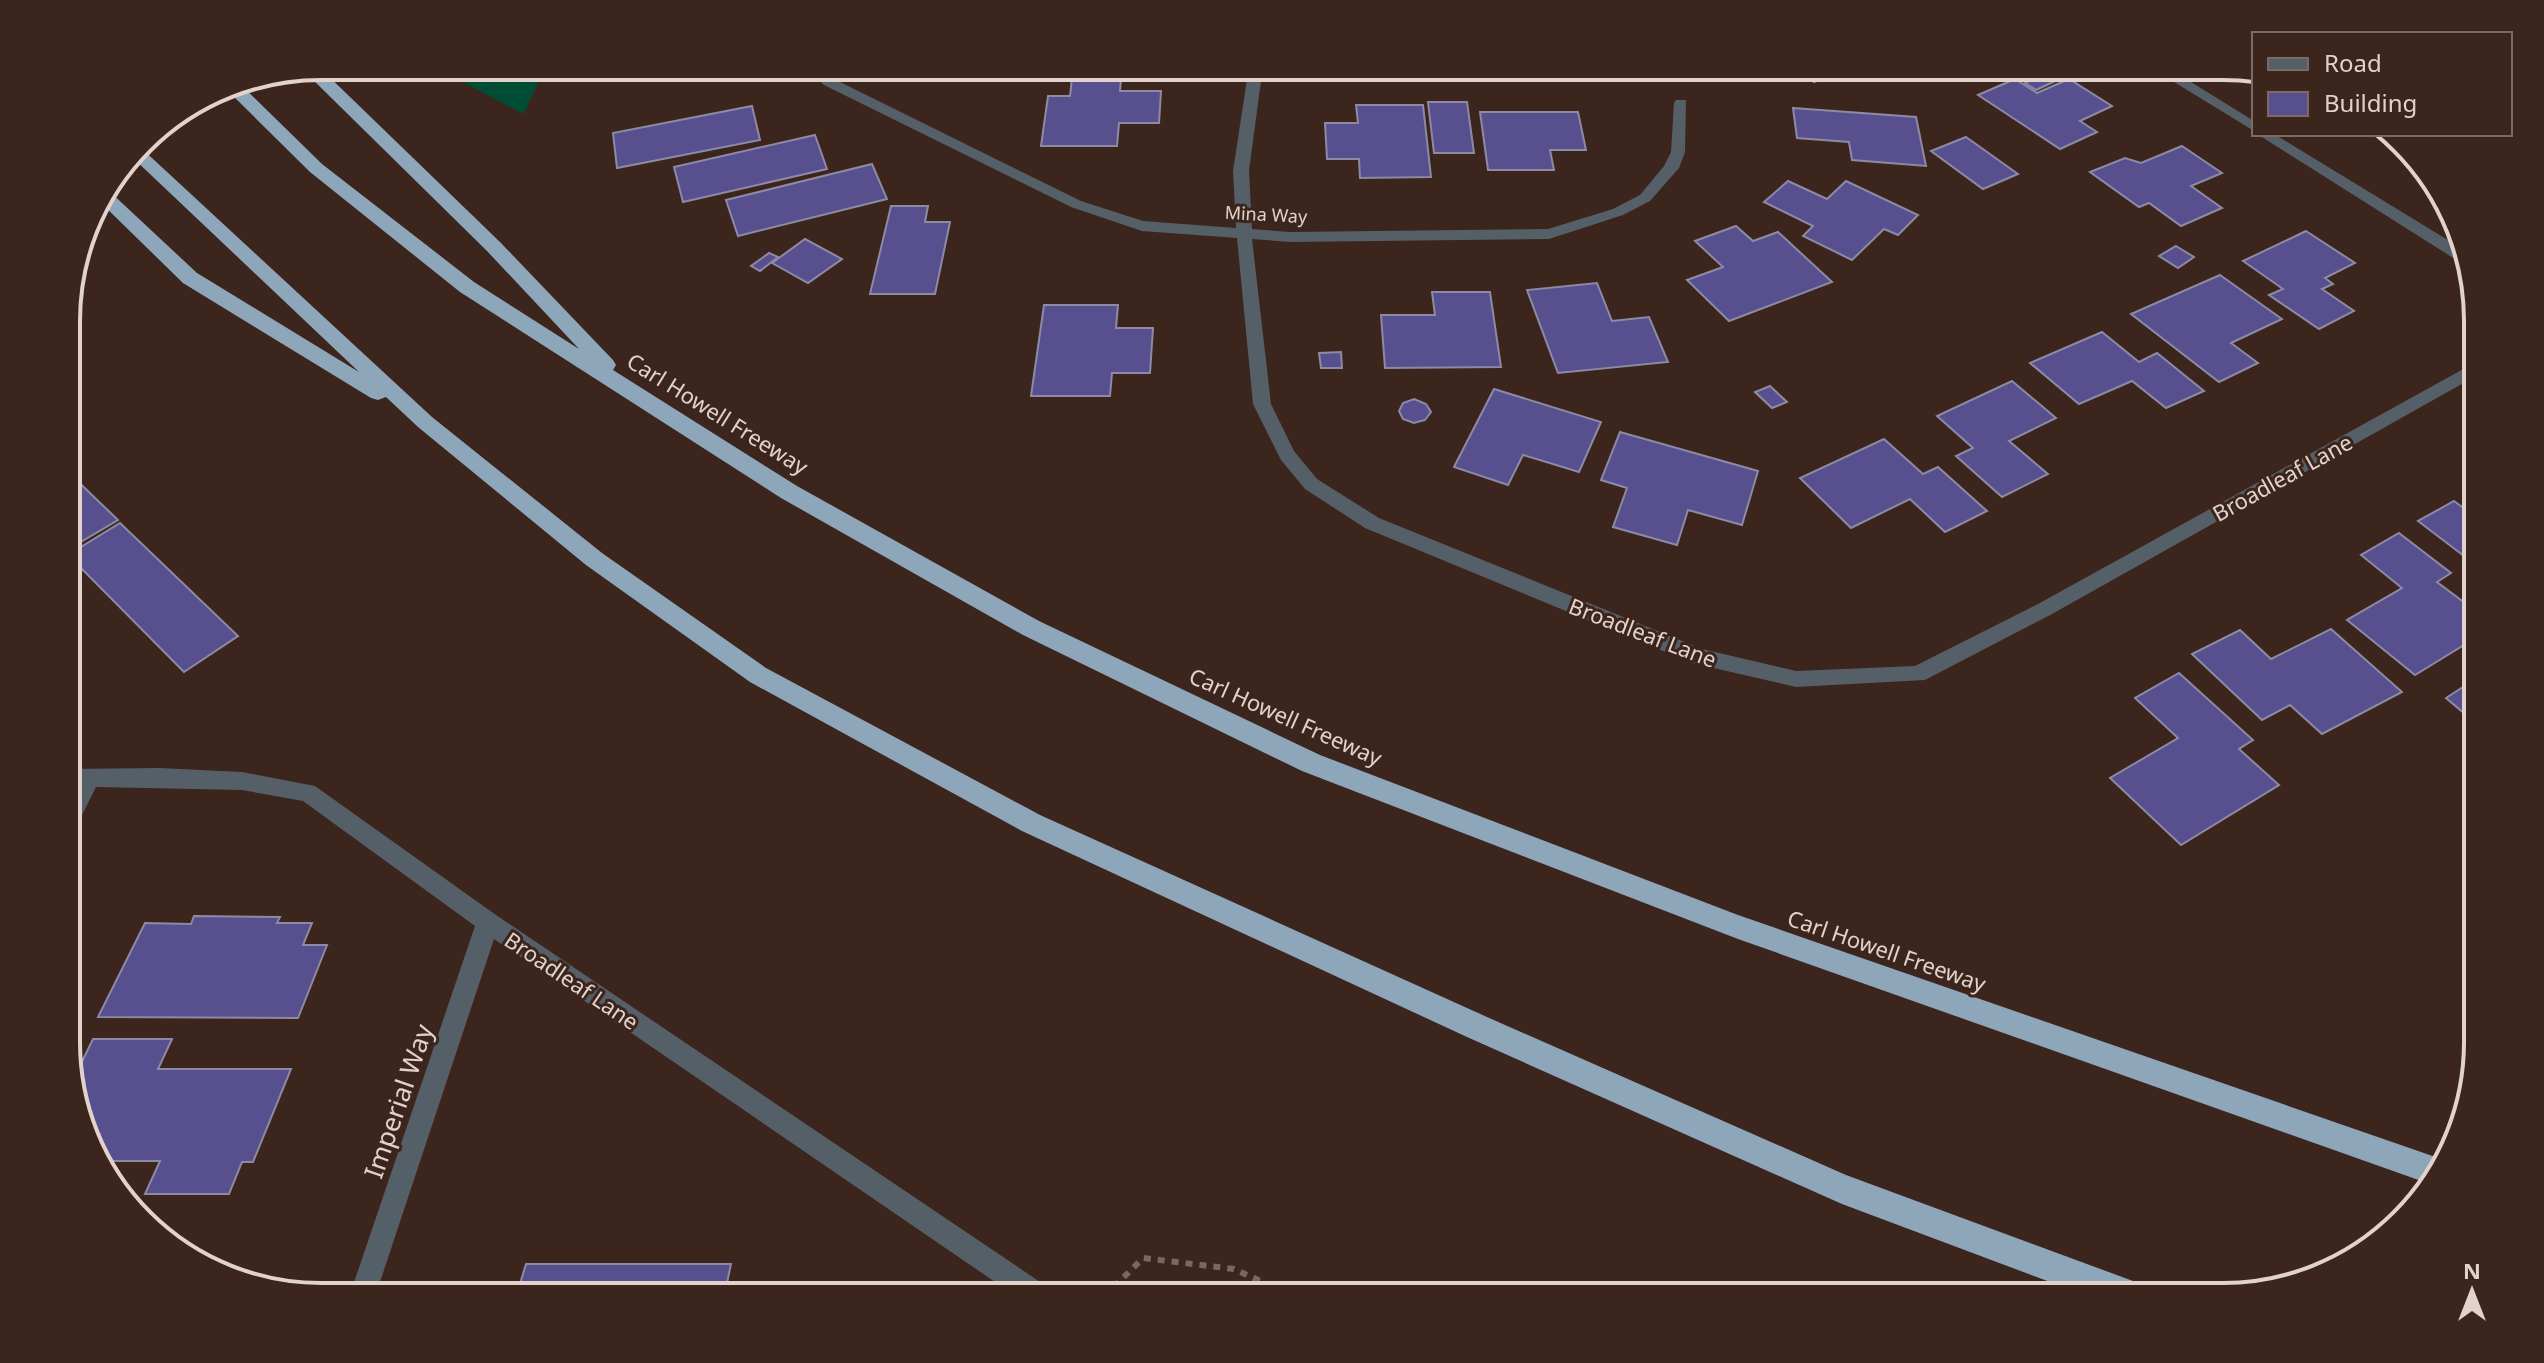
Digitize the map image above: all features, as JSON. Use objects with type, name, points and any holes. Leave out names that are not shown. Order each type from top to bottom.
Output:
[{"type":"highway","points":[[323,81],[494,247],[632,393]]},
{"type":"highway","name":"Carl Howell Freeway","points":[[240,94],[316,168],[467,287],[789,492],[1031,628],[1311,763],[1738,927],[2427,1169]]},
{"type":"highway","points":[[144,158],[425,422],[594,559],[758,675],[1031,823],[1477,1027],[1842,1189],[2093,1282]]},
{"type":"highway","points":[[111,202],[190,278],[425,422]]},
{"type":"street","points":[[2178,80],[2252,126]]},
{"type":"street","name":"Mina Way","points":[[827,81],[1076,204],[1142,226],[1290,237],[1549,234],[1618,212],[1645,198],[1671,168],[1678,152],[1681,103]]},
{"type":"street","name":"Broadleaf Lane","points":[[1254,81],[1241,171],[1244,234],[1262,404],[1287,455],[1311,484],[1372,523],[1699,657],[1796,679],[1918,674],[2045,609],[2464,375]]},
{"type":"street","points":[[2267,136],[2453,250]]},
{"type":"street","name":"Broadleaf Lane","points":[[80,778],[242,781],[308,793],[488,922],[1019,1283]]},
{"type":"street","name":"Imperial Way","points":[[367,1283],[488,922]]},
{"type":"path","points":[[1118,1283],[1143,1258],[1234,1269],[1263,1283]]},
{"type":"green space","points":[[461,81],[538,81],[524,114]]},
{"type":"building","points":[[2012,80],[2037,93],[2071,80],[2112,106],[2080,121],[2097,132],[2060,149],[1978,95]]},
{"type":"building","points":[[2031,80],[2057,80],[2036,90],[2025,83]]},
{"type":"building","points":[[1072,81],[1121,81],[1120,91],[1161,91],[1159,123],[1119,123],[1117,146],[1041,146],[1048,96],[1070,96]]},
{"type":"building","points":[[1428,102],[1467,102],[1474,153],[1434,153]]},
{"type":"building","points":[[1356,105],[1423,105],[1431,177],[1360,178],[1359,159],[1327,159],[1325,123],[1358,123]]},
{"type":"building","points":[[752,106],[760,140],[617,168],[613,133]]},
{"type":"building","points":[[1793,108],[1916,117],[1926,166],[1852,160],[1849,142],[1797,138]]},
{"type":"building","points":[[1480,112],[1578,112],[1586,150],[1550,150],[1554,170],[1488,170]]},
{"type":"building","points":[[815,135],[827,169],[683,202],[674,167]]},
{"type":"building","points":[[1966,137],[2018,174],[1983,189],[1931,151]]},
{"type":"building","points":[[2182,146],[2222,173],[2191,186],[2222,208],[2181,226],[2149,203],[2139,207],[2090,172],[2125,158],[2141,163]]},
{"type":"building","points":[[872,164],[887,199],[738,236],[726,200]]},
{"type":"building","points":[[1788,181],[1827,199],[1846,181],[1918,215],[1898,235],[1884,229],[1852,260],[1803,236],[1813,226],[1764,202]]},
{"type":"building","points":[[891,206],[928,206],[925,222],[950,222],[935,294],[870,294]]},
{"type":"building","points":[[1736,226],[1753,241],[1778,232],[1832,282],[1729,321],[1687,280],[1723,267],[1695,241]]},
{"type":"building","points":[[2306,231],[2355,263],[2325,278],[2333,284],[2322,289],[2354,311],[2319,329],[2269,295],[2283,289],[2243,261]]},
{"type":"building","points":[[805,239],[842,259],[808,283],[772,263]]},
{"type":"building","points":[[2176,246],[2194,257],[2178,268],[2159,256]]},
{"type":"building","points":[[769,253],[778,257],[760,271],[751,266]]},
{"type":"building","points":[[2220,275],[2282,319],[2231,343],[2258,363],[2219,382],[2131,314]]},
{"type":"building","points":[[1597,283],[1612,321],[1649,317],[1668,362],[1558,373],[1527,290]]},
{"type":"building","points":[[1432,292],[1490,292],[1501,367],[1385,368],[1381,315],[1435,315]]},
{"type":"building","points":[[1044,305],[1118,305],[1116,328],[1153,328],[1150,373],[1112,373],[1110,396],[1031,396]]},
{"type":"building","points":[[2102,332],[2139,362],[2157,353],[2204,391],[2166,408],[2132,381],[2079,404],[2030,363]]},
{"type":"building","points":[[1341,352],[1342,368],[1321,368],[1319,353]]},
{"type":"building","points":[[2012,381],[2056,418],[2009,441],[2048,474],[2002,497],[1956,456],[1973,448],[1937,416]]},
{"type":"building","points":[[1770,386],[1787,402],[1772,408],[1755,392]]},
{"type":"building","points":[[1494,389],[1601,422],[1579,472],[1523,455],[1508,485],[1454,467]]},
{"type":"building","points":[[1414,399],[1426,404],[1431,412],[1425,420],[1414,423],[1403,419],[1399,411],[1403,403]]},
{"type":"building","points":[[1620,432],[1758,471],[1742,525],[1688,510],[1677,545],[1613,527],[1627,488],[1601,480]]},
{"type":"building","points":[[1884,439],[1923,474],[1938,467],[1987,511],[1945,532],[1910,499],[1851,528],[1800,478]]},
{"type":"building","points":[[81,484],[118,520],[81,542]]},
{"type":"building","points":[[2454,501],[2464,508],[2464,556],[2418,521]]},
{"type":"building","points":[[120,523],[238,636],[184,672],[81,568],[81,547]]},
{"type":"building","points":[[2399,533],[2451,573],[2437,582],[2464,602],[2464,645],[2415,675],[2347,620],[2402,588],[2361,555]]},
{"type":"building","points":[[2331,629],[2402,692],[2322,734],[2290,705],[2262,720],[2192,654],[2240,630],[2271,659]]},
{"type":"building","points":[[2179,673],[2253,740],[2239,749],[2279,785],[2181,845],[2110,778],[2178,738],[2135,698]]},
{"type":"building","points":[[2463,687],[2464,713],[2446,698]]},
{"type":"building","points":[[194,916],[280,917],[277,923],[312,923],[303,945],[327,945],[298,1018],[98,1017],[145,923],[191,924]]},
{"type":"building","points":[[93,1039],[172,1039],[158,1069],[291,1069],[253,1162],[242,1162],[229,1194],[145,1194],[160,1161],[111,1161],[88,1105],[81,1063]]},
{"type":"building","points":[[526,1264],[731,1264],[727,1283],[520,1283]]}]
